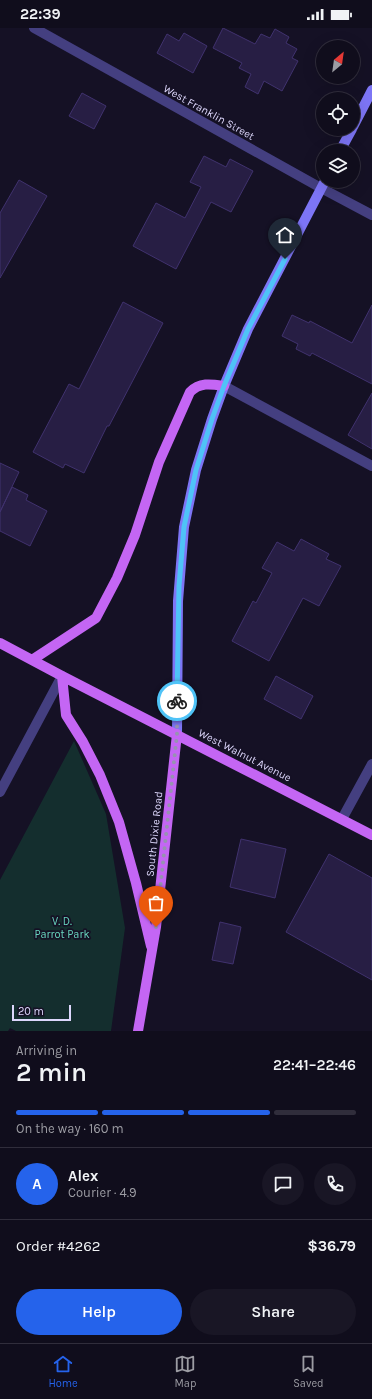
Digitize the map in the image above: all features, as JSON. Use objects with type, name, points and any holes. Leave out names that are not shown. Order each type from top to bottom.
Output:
[{"type":"main road","points":[[360,113],[372,90]]},
{"type":"main road","points":[[177,734],[178,601],[184,527],[196,470],[224,386],[248,329],[321,188]]},
{"type":"main road","points":[[32,660],[96,618],[117,578],[135,535],[159,462],[190,392],[199,385],[208,383],[224,386]]},
{"type":"main road","name":"West Walnut Avenue","points":[[0,642],[62,676],[372,835]]},
{"type":"main road","points":[[62,676],[66,715],[83,742],[100,775],[119,822],[136,883],[152,951]]},
{"type":"main road","name":"South Dixie Road","points":[[138,1031],[156,927],[177,734]]},
{"type":"street","name":"West Franklin Street","points":[[34,28],[316,181]]},
{"type":"street","name":"West Franklin Street","points":[[328,188],[372,215]]},
{"type":"street","points":[[224,386],[372,466]]},
{"type":"street","points":[[0,792],[62,676]]},
{"type":"street","points":[[342,819],[372,764]]},
{"type":"green space","name":"V. D. Parrot Park","points":[[74,741],[106,814],[125,928],[111,1031],[16,1031],[10,1028],[8,1031],[0,1031],[0,880]]},
{"type":"building","points":[[223,28],[255,44],[261,34],[270,38],[275,29],[289,37],[286,43],[297,49],[292,58],[298,61],[282,91],[264,81],[258,94],[245,87],[251,74],[239,68],[242,63],[213,48]]},
{"type":"building","points":[[184,33],[207,46],[193,73],[157,53],[167,34],[179,41]]},
{"type":"building","points":[[82,93],[106,106],[94,129],[69,116]]},
{"type":"building","points":[[204,156],[226,167],[230,159],[253,171],[231,212],[211,202],[176,269],[133,246],[156,203],[185,218],[201,187],[190,182]]},
{"type":"building","points":[[19,180],[47,196],[0,278],[0,213]]},
{"type":"building","points":[[123,302],[163,323],[109,426],[107,426],[84,473],[65,464],[63,468],[33,452],[69,384],[79,389]]},
{"type":"building","points":[[372,305],[372,384],[312,353],[310,356],[296,349],[298,344],[282,336],[292,315],[309,323],[310,321],[352,343]]},
{"type":"building","points":[[372,393],[372,449],[348,435]]},
{"type":"building","points":[[0,463],[19,472],[0,512]]},
{"type":"building","points":[[12,487],[28,495],[26,500],[47,511],[30,546],[0,531],[0,512]]},
{"type":"building","points":[[301,539],[329,554],[326,559],[341,566],[319,606],[303,598],[269,661],[232,641],[253,601],[256,603],[272,573],[262,568],[277,542],[294,551]]},
{"type":"building","points":[[276,676],[313,696],[301,719],[264,699]]},
{"type":"building","points":[[241,839],[286,849],[275,898],[230,887]]},
{"type":"building","points":[[329,854],[372,878],[372,980],[286,932]]},
{"type":"building","points":[[220,922],[241,927],[233,964],[212,960]]},
{"type":"way so far","points":[[156,927],[177,734],[177,701]]},
{"type":"route","points":[[177,701],[179,586],[184,527],[196,470],[224,386],[248,329],[285,259]]}]
